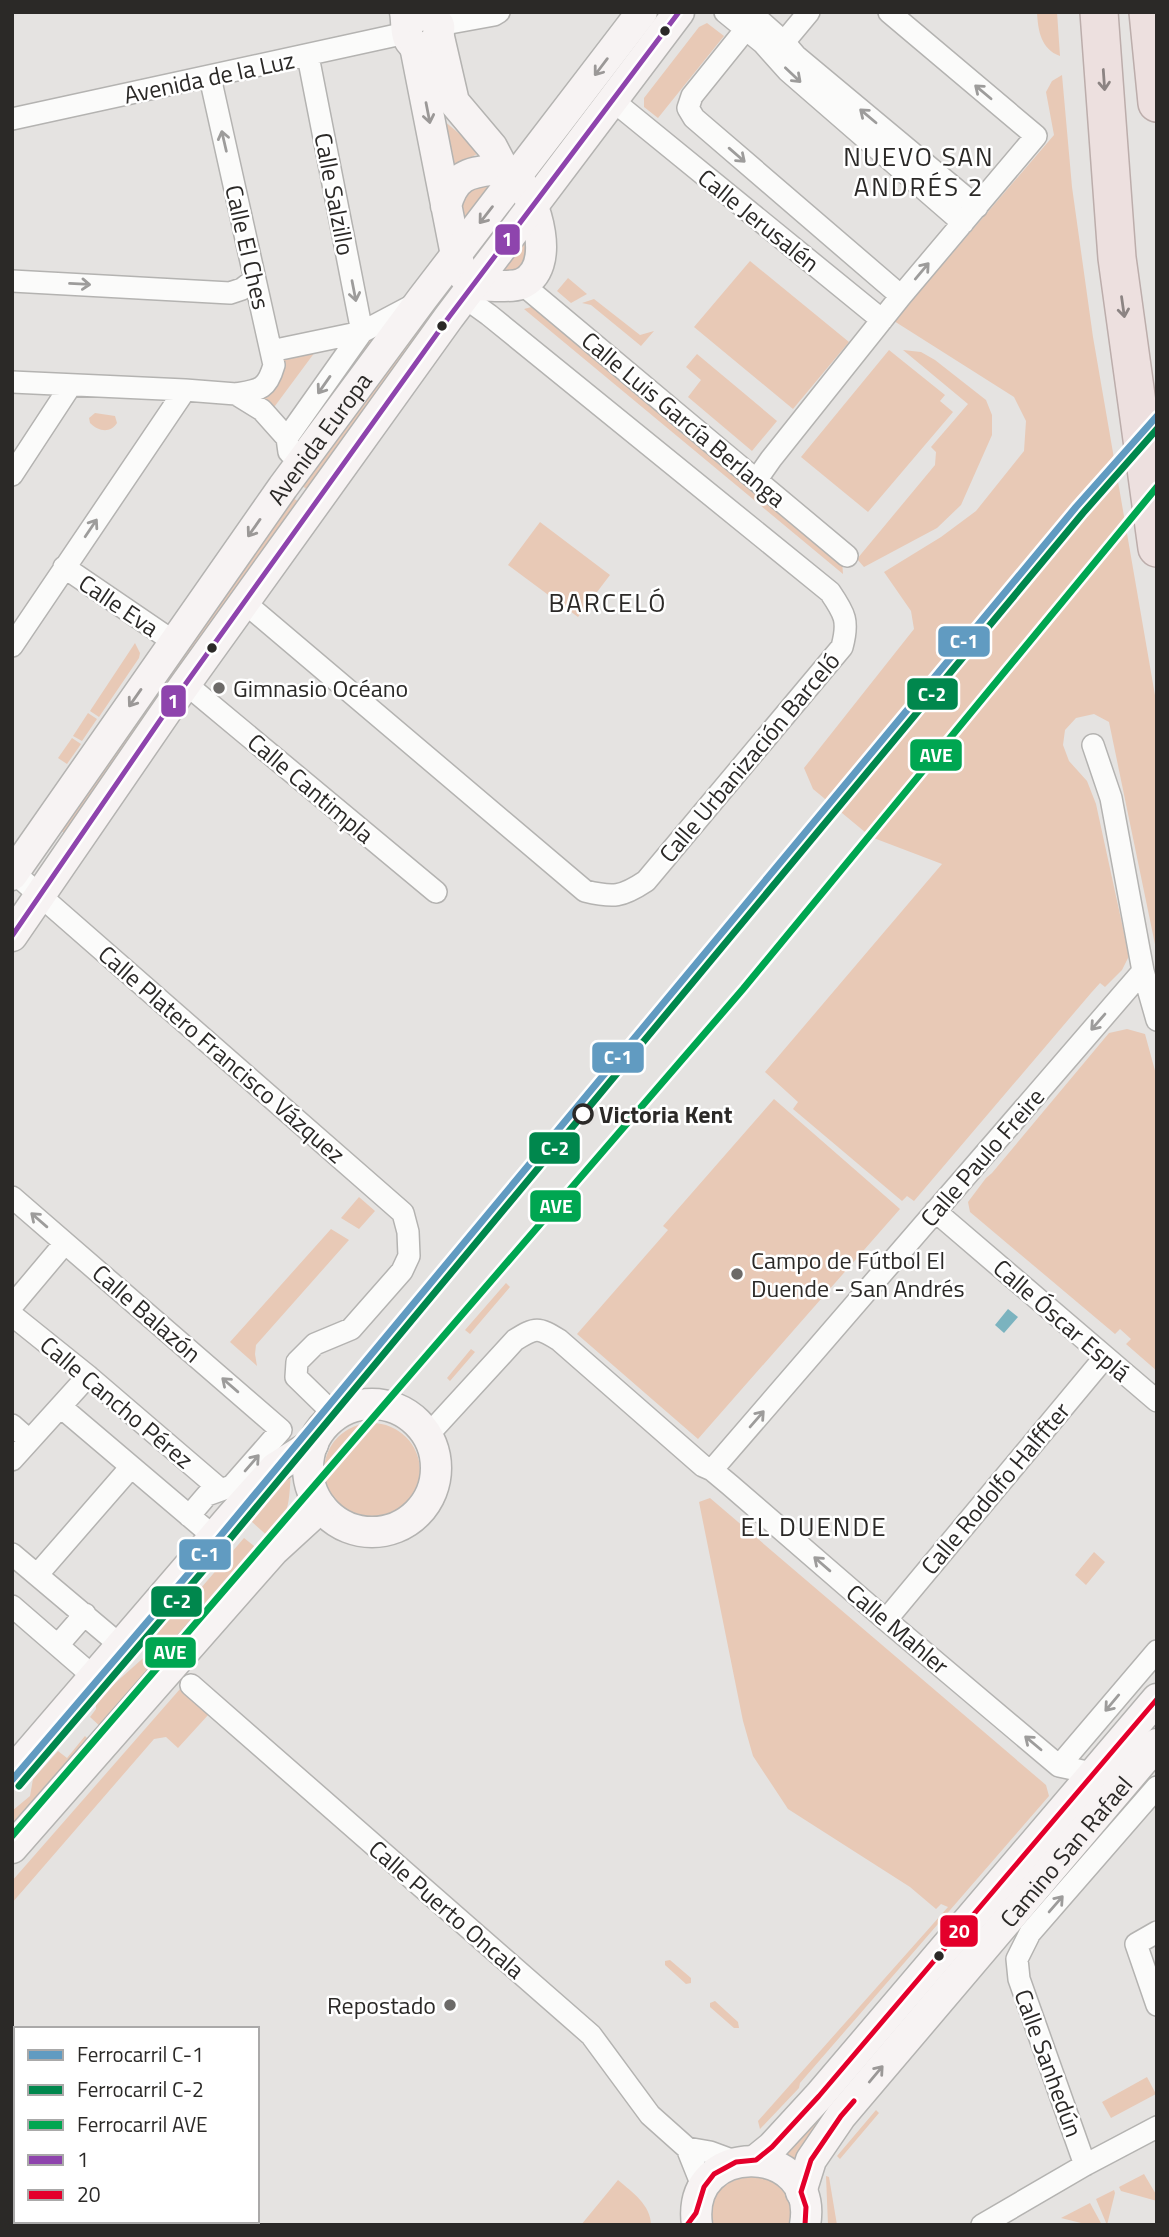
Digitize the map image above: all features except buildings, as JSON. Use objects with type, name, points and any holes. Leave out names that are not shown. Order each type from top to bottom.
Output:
[{"type":"highway","points":[[1099,12],[1117,258],[1157,548]]},
{"type":"highway","points":[[1149,12],[1157,103]]},
{"type":"main road","name":"Avenida Europa","points":[[13,873],[293,473],[456,254],[509,172],[642,12]]},
{"type":"main road","name":"Avenida Europa","points":[[12,936],[186,684],[468,291],[679,12]]},
{"type":"main road","points":[[423,26],[454,102],[492,147],[533,207],[539,228],[541,260],[533,274],[522,284],[468,291],[456,254],[446,206],[423,26]]},
{"type":"main road","points":[[446,206],[450,189],[467,174],[509,172]]},
{"type":"main road","points":[[373,1404],[395,1408],[413,1419],[427,1436],[434,1451],[435,1482],[420,1511],[408,1521],[378,1532],[346,1527],[332,1518],[313,1495],[309,1481],[309,1456],[319,1432],[336,1416],[352,1408],[373,1404]]},
{"type":"main road","points":[[17,1757],[94,1677],[213,1536],[275,1468],[313,1444]]},
{"type":"main road","points":[[12,1848],[273,1551],[321,1507]]},
{"type":"main road","name":"Camino San Rafael","points":[[696,2213],[719,2170],[747,2161],[772,2147],[819,2096],[1157,1699]]},
{"type":"main road","name":"Camino San Rafael","points":[[801,2192],[811,2160],[841,2116],[1157,1744]]},
{"type":"main road","points":[[747,2161],[770,2163],[785,2171],[794,2180],[806,2207],[805,2225]]},
{"type":"street","name":"Avenida de la Luz","points":[[12,119],[308,55],[423,26],[499,12]]},
{"type":"street","points":[[725,12],[748,21],[784,42],[970,215]]},
{"type":"street","points":[[784,42],[809,12]]},
{"type":"street","points":[[757,479],[901,296],[1036,136],[889,12]]},
{"type":"street","name":"Calle Jerusalén","points":[[748,21],[692,96],[688,108],[694,118],[901,296]]},
{"type":"street","points":[[748,21],[788,71],[970,215]]},
{"type":"street","name":"Calle Salzillo","points":[[308,55],[362,332]]},
{"type":"street","name":"Calle El Ches","points":[[209,77],[274,365],[270,380],[259,390],[236,394]]},
{"type":"street","name":"Calle Jerusalén","points":[[611,99],[882,320]]},
{"type":"street","points":[[12,281],[230,293],[242,289],[255,279]]},
{"type":"street","name":"Calle Luis García Berlanga","points":[[522,284],[847,556]]},
{"type":"street","name":"Calle Urbanización Barceló","points":[[244,602],[585,891],[603,895],[628,894],[646,881],[842,647],[846,630],[844,612],[830,592],[489,315],[468,291]]},
{"type":"street","points":[[271,351],[362,332],[420,301]]},
{"type":"street","points":[[286,438],[362,332]]},
{"type":"street","points":[[12,382],[236,394],[262,411],[286,438],[293,473]]},
{"type":"street","points":[[12,475],[71,385]]},
{"type":"street","points":[[12,646],[185,390]]},
{"type":"street","name":"Calle Eva","points":[[64,567],[174,642]]},
{"type":"street","name":"Calle Cantimpla","points":[[186,684],[436,892]]},
{"type":"street","points":[[1093,745],[1111,798],[1143,971],[1157,1020]]},
{"type":"street","name":"Calle Platero Francisco Vázquez","points":[[13,873],[403,1213],[408,1232],[409,1256],[402,1271],[351,1329],[315,1343],[297,1362],[296,1377],[336,1416]]},
{"type":"street","name":"Calle Paulo Freire","points":[[712,1470],[1143,971]]},
{"type":"street","name":"Calle Balazón","points":[[12,1197],[281,1430],[232,1486],[221,1490]]},
{"type":"street","name":"Calle Óscar Esplá","points":[[935,1210],[1157,1401]]},
{"type":"street","points":[[12,1306],[65,1243]]},
{"type":"street","name":"Calle Cancho Pérez","points":[[12,1315],[221,1490]]},
{"type":"street","name":"Calle Mahler","points":[[427,1436],[515,1340],[531,1330],[545,1331],[559,1340],[703,1466],[712,1470],[1059,1766],[1092,1773]]},
{"type":"street","name":"Calle Rodolfo Halffter","points":[[886,1620],[1105,1357]]},
{"type":"street","points":[[12,1460],[88,1376]]},
{"type":"street","name":"Calle Cancho Pérez","points":[[61,1407],[213,1536]]},
{"type":"street","points":[[12,1425],[29,1440]]},
{"type":"street","points":[[37,1575],[131,1467]]},
{"type":"street","points":[[189,1516],[207,1495],[221,1490]]},
{"type":"street","points":[[12,1554],[120,1645]]},
{"type":"street","points":[[12,1606],[94,1677]]},
{"type":"street","points":[[58,1646],[85,1614]]},
{"type":"street","points":[[1059,1766],[1157,1651]]},
{"type":"street","name":"Calle Puerto Oncala","points":[[191,1685],[591,2035],[650,2115],[687,2148],[747,2161]]},
{"type":"street","name":"Camino San Rafael","points":[[1017,1959],[1030,1933],[1157,1787]]},
{"type":"street","points":[[1157,1932],[1136,1944],[1157,2005]]},
{"type":"street","name":"Calle Sanhedún","points":[[1017,1959],[1019,1979],[1085,2165]]},
{"type":"street","points":[[994,2221],[1085,2165],[1157,2127]]},
{"type":"street","name":"Calle Puerto Oncala","points":[[687,2148],[696,2213]]},
{"type":"shaded area","points":[[1037,12],[1057,12],[1060,56],[1045,44],[1038,26]]},
{"type":"shaded area","points":[[707,23],[724,36],[658,118],[644,107],[644,98],[699,27]]},
{"type":"shaded area","points":[[1062,75],[1072,187],[1093,337],[1157,707],[1157,954],[1109,722],[1094,714],[1076,718],[1065,730],[1063,745],[1069,761],[1087,781],[1096,804],[1129,956],[1122,970],[1105,987],[1100,983],[1091,993],[914,1201],[907,1196],[902,1201],[793,1109],[798,1102],[765,1072],[942,864],[871,837],[813,789],[804,768],[914,629],[911,611],[884,572],[941,537],[976,511],[1024,451],[1026,421],[1014,397],[894,321],[1054,135],[1046,92],[1052,81]]},
{"type":"shaded area","points":[[443,120],[481,152],[462,162],[453,176]]},
{"type":"shaded area","points":[[491,184],[463,219],[460,208],[468,186]]},
{"type":"shaded area","points":[[525,237],[530,242],[522,270],[498,273]]},
{"type":"shaded area","points":[[750,261],[849,342],[793,409],[694,327]]},
{"type":"shaded area","points":[[568,278],[587,294],[571,303],[557,291]]},
{"type":"shaded area","points":[[594,299],[640,335],[654,331],[641,346],[591,305],[582,303]]},
{"type":"shaded area","points":[[535,306],[842,560],[843,574],[524,309]]},
{"type":"shaded area","points":[[430,309],[437,315],[310,491],[302,486]]},
{"type":"shaded area","points":[[385,331],[300,447],[298,432],[365,338]]},
{"type":"shaded area","points":[[889,350],[945,395],[940,401],[953,412],[868,512],[801,457]]},
{"type":"shaded area","points":[[903,350],[921,352],[935,360],[986,400],[992,415],[992,435],[961,505],[937,528],[864,567],[857,559],[935,465],[936,452],[931,447],[968,404]]},
{"type":"shaded area","points":[[315,352],[272,410],[254,395],[279,359]]},
{"type":"shaded area","points":[[697,354],[777,421],[752,451],[688,397],[701,380],[686,367]]},
{"type":"shaded area","points":[[95,413],[115,416],[117,423],[107,430],[97,428],[90,423],[89,418]]},
{"type":"shaded area","points":[[293,498],[302,504],[173,686],[164,680]]},
{"type":"shaded area","points":[[540,522],[610,575],[578,617],[508,565]]},
{"type":"shaded area","points":[[135,643],[140,653],[139,658],[99,717],[90,711]]},
{"type":"shaded area","points":[[155,695],[164,701],[69,836],[60,830]]},
{"type":"shaded area","points":[[88,713],[97,719],[82,741],[73,736]]},
{"type":"shaded area","points":[[72,738],[81,744],[67,764],[58,758]]},
{"type":"shaded area","points":[[1127,1029],[1145,1034],[1157,1078],[1157,1371],[1126,1344],[1131,1339],[1120,1329],[1115,1334],[970,1212],[968,1202],[1109,1033]]},
{"type":"shaded area","name":"Campo de Fútbol El Duende - San Andrés","points":[[774,1099],[900,1209],[698,1439],[577,1334],[668,1230],[663,1226]]},
{"type":"shaded area","points":[[359,1197],[375,1211],[359,1229],[341,1218]]},
{"type":"shaded area","points":[[331,1229],[349,1240],[256,1345],[257,1366],[230,1342]]},
{"type":"shaded area","points":[[506,1283],[510,1287],[470,1334],[465,1330]]},
{"type":"shaded area","points":[[471,1349],[475,1352],[450,1381],[447,1378]]},
{"type":"shaded area","points":[[372,1423],[390,1427],[406,1437],[416,1453],[420,1471],[416,1489],[406,1505],[390,1515],[372,1519],[354,1515],[338,1505],[328,1489],[324,1471],[328,1453],[338,1437],[354,1427]]},
{"type":"shaded area","points":[[291,1470],[287,1507],[271,1539],[243,1514]]},
{"type":"shaded area","points":[[710,1498],[1046,1785],[1049,1796],[800,2083],[799,2088],[760,2129],[758,2121],[948,1907],[941,1904],[936,1909],[910,1887],[788,1809],[753,1756],[743,1721],[699,1502]]},
{"type":"shaded area","points":[[244,1538],[259,1550],[103,1729],[90,1717],[96,1709],[96,1700],[150,1652],[155,1632],[169,1615],[176,1617]]},
{"type":"shaded area","points":[[1094,1552],[1105,1562],[1086,1585],[1075,1575]]},
{"type":"shaded area","points":[[180,1689],[209,1714],[178,1748],[166,1737],[154,1739],[12,1903],[12,1881]]},
{"type":"shaded area","points":[[85,1736],[92,1743],[12,1834],[12,1811],[30,1796],[33,1779],[58,1751],[67,1758]]},
{"type":"shaded area","points":[[670,1960],[691,1978],[691,1983],[686,1984],[665,1965],[665,1961]]},
{"type":"shaded area","points":[[715,2001],[738,2022],[739,2028],[734,2028],[710,2007],[710,2003]]},
{"type":"shaded area","points":[[1147,2077],[1156,2094],[1111,2118],[1102,2102]]},
{"type":"shaded area","points":[[820,2109],[827,2116],[799,2162],[782,2151]]},
{"type":"shaded area","points":[[876,2110],[879,2113],[840,2159],[837,2156]]},
{"type":"shaded area","points":[[1144,2174],[1157,2196],[1157,2201],[1121,2191],[1119,2187]]},
{"type":"shaded area","points":[[759,2175],[774,2183],[785,2194],[790,2207],[789,2225],[713,2225],[713,2202],[721,2188],[737,2180]]},
{"type":"shaded area","points":[[826,2176],[829,2177],[837,2225],[828,2225]]},
{"type":"shaded area","points":[[618,2180],[644,2205],[651,2225],[581,2225]]},
{"type":"shaded area","points":[[1114,2190],[1115,2193],[1107,2225],[1096,2199]]},
{"type":"shaded area","points":[[1090,2203],[1102,2225],[1089,2225],[1061,2218]]},
{"type":"water","points":[[1008,1309],[1018,1317],[1004,1333],[995,1325]]},
{"type":"rail line","name":"C-1","points":[[12,1780],[207,1552],[1076,507],[1157,416]]},
{"type":"rail line","name":"C-2","points":[[19,1786],[214,1558],[1083,513],[1157,429]]},
{"type":"rail line","name":"AVE","points":[[12,1836],[743,989],[1157,487]]},
{"type":"transit line","name":"1","points":[[12,936],[174,700],[449,317],[679,12]]},
{"type":"transit line","name":"20","points":[[687,2225],[696,2213],[704,2187],[714,2174],[736,2162],[756,2160],[772,2147],[819,2096],[1157,1699]]},
{"type":"transit line","name":"20","points":[[805,2225],[806,2207],[801,2192],[811,2160],[854,2101]]},
{"type":"place","name":"Gimnasio Océano","points":[[219,688]]},
{"type":"place","name":"Victoria Kent","points":[[583,1114]]},
{"type":"place","name":"Campo de Fútbol El Duende - San Andrés","points":[[737,1274]]},
{"type":"place","name":"Repostado","points":[[450,2005]]},
{"type":"district","name":"NUEVO SAN ANDRÉS 2","points":[[919,171]]},
{"type":"district","name":"BARCELÓ","points":[[608,602]]},
{"type":"district","name":"EL DUENDE","points":[[814,1526]]}]
